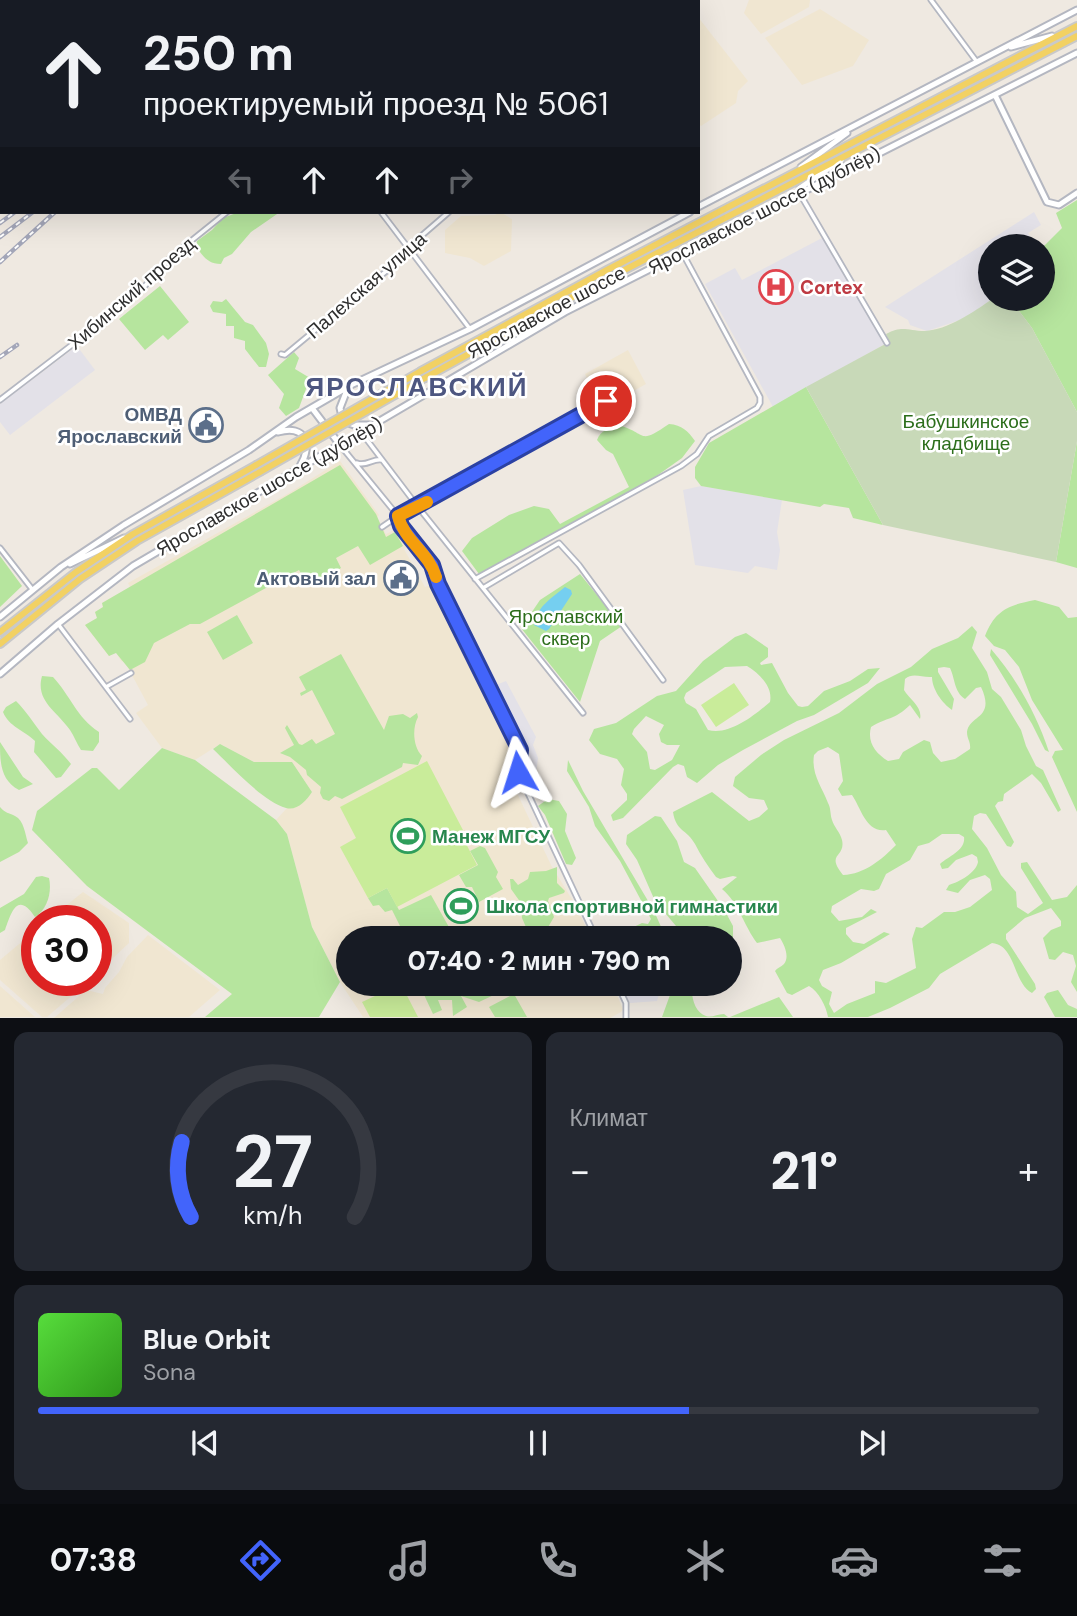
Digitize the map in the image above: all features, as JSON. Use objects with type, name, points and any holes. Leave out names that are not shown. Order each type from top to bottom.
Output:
[{"type":"main road","name":"Ярославское шоссе","points":[[0,643],[80,579],[421,371],[607,270],[1077,26]]},
{"type":"main road","name":"Ярославское шоссе","points":[[0,632],[76,572],[134,534],[567,300],[1077,37]]},
{"type":"street","points":[[931,0],[977,62]]},
{"type":"street","name":"Ярославское шоссе (дублёр)","points":[[700,206],[1077,10]]},
{"type":"street","points":[[1003,49],[1069,30]]},
{"type":"street","name":"Ярославское шоссе (дублёр)","points":[[0,674],[58,624],[133,566],[490,355],[599,293],[1077,53]]},
{"type":"street","points":[[995,94],[1047,202],[1050,205],[1059,205],[1077,193]]},
{"type":"street","points":[[789,176],[858,124]]},
{"type":"street","points":[[787,198],[848,155]]},
{"type":"street","points":[[799,192],[887,343]]},
{"type":"street","name":"Хибинский проезд","points":[[0,400],[111,315],[142,288],[171,257],[225,214]]},
{"type":"street","points":[[383,214],[470,329]]},
{"type":"street","name":"Палехская улица","points":[[281,354],[285,355],[299,344],[447,214]]},
{"type":"street","name":"Ярославское шоссе (дублёр)","points":[[0,617],[61,567],[124,525],[224,466],[351,385],[470,329],[686,214]]},
{"type":"street","points":[[475,579],[690,459],[697,454],[709,436],[757,408],[760,397],[682,252]]},
{"type":"street","points":[[567,300],[599,293]]},
{"type":"street","points":[[351,385],[341,401],[341,416],[344,421],[360,426],[376,424]]},
{"type":"street","points":[[382,527],[610,399]]},
{"type":"street","points":[[312,408],[398,516],[401,526],[432,565],[438,584],[520,750],[518,772],[590,926]]},
{"type":"street","points":[[274,433],[293,430],[306,441],[306,455],[295,471]]},
{"type":"street","points":[[361,432],[583,713]]},
{"type":"street","points":[[353,461],[363,465],[375,460],[384,461]]},
{"type":"street","points":[[61,567],[134,534]]},
{"type":"street","points":[[483,588],[559,543],[597,588],[663,680]]},
{"type":"street","points":[[0,548],[32,589]]},
{"type":"street","points":[[58,624],[130,719]]},
{"type":"street","points":[[106,687],[131,673]]},
{"type":"street","points":[[623,996],[626,1003],[626,1017]]},
{"type":"shaded area","points":[[749,0],[810,0],[809,7],[761,34],[744,13]]},
{"type":"shaded area","points":[[820,9],[869,40],[853,66],[802,85],[765,38]]},
{"type":"shaded area","points":[[700,20],[748,81],[738,91],[736,103],[701,126]]},
{"type":"shaded area","points":[[1034,212],[1041,225],[1029,234],[999,234]]},
{"type":"shaded area","points":[[503,214],[512,219],[511,251],[484,266],[470,258],[445,253],[445,230],[461,216]]},
{"type":"shaded area","points":[[822,238],[885,344],[773,407],[705,284],[735,268],[742,280]]},
{"type":"shaded area","points":[[978,248],[978,309],[966,318],[927,331],[910,325],[908,320],[885,307]]},
{"type":"shaded area","points":[[77,346],[95,370],[10,435],[0,422],[0,404]]},
{"type":"shaded area","points":[[628,350],[646,384],[615,401],[608,395],[598,401],[585,374]]},
{"type":"shaded area","points":[[340,461],[379,515],[377,518],[386,534],[396,529],[425,587],[430,585],[444,609],[519,757],[518,765],[508,774],[551,865],[585,926],[336,926],[336,974],[312,927],[287,834],[276,820],[287,808],[299,806],[312,792],[292,762],[254,762],[220,744],[195,760],[162,748],[136,713],[148,705],[125,662],[121,661],[116,652],[109,656],[85,625],[97,618],[95,612],[103,607],[102,603],[130,587],[128,583],[289,493]]},
{"type":"shaded area","points":[[701,486],[782,500],[777,532],[780,550],[777,570],[755,566],[748,573],[695,565],[683,490]]},
{"type":"shaded area","points":[[506,681],[536,737],[533,745],[538,758],[535,780],[525,780],[521,768],[522,752],[491,687]]},
{"type":"shaded area","points":[[83,892],[102,905],[67,905]]},
{"type":"shaded area","points":[[112,912],[129,923],[129,943],[112,959]]},
{"type":"shaded area","points":[[148,935],[220,990],[189,1017],[54,1018],[79,996],[112,996],[112,980],[127,957]]},
{"type":"shaded area","points":[[21,942],[21,996],[71,996],[47,1017],[42,1017],[0,980],[0,960]]},
{"type":"shaded area","points":[[0,986],[35,1017],[0,1017]]},
{"type":"shaded area","points":[[349,996],[617,996],[623,1009],[610,1018],[363,1017]]},
{"type":"shaded area","points":[[626,996],[658,996],[657,1001],[630,1003]]},
{"type":"green space","points":[[1077,200],[1077,412],[1032,328],[1019,311],[1055,311],[1055,235],[1062,228],[1056,213]]},
{"type":"green space","points":[[234,214],[277,214],[251,232],[232,254],[224,258],[221,264],[217,264],[204,257],[196,247],[197,241],[223,218]]},
{"type":"green space","points":[[160,286],[189,322],[168,340],[163,335],[145,350],[119,319]]},
{"type":"green space","points":[[226,299],[245,322],[253,325],[266,343],[269,354],[266,367],[259,367],[245,349],[245,341],[234,338],[234,326],[226,326],[226,314],[213,312],[210,306],[213,301],[222,302]]},
{"type":"green space","name":"Бабушкинское кладбище","points":[[978,309],[978,311],[1019,311],[1032,328],[1077,412],[1077,441],[1056,562],[883,525],[806,387],[889,342],[886,334],[892,331],[933,330]]},
{"type":"green space","points":[[294,352],[299,358],[295,369],[310,378],[299,408],[286,416],[279,408],[284,394],[268,375]]},
{"type":"green space","points":[[806,387],[883,525],[853,518],[849,508],[824,504],[820,507],[701,486],[695,478],[695,467],[709,443]]},
{"type":"green space","points":[[669,424],[684,429],[695,441],[682,458],[648,482],[488,571],[479,574],[462,551],[472,538],[509,515],[534,506],[549,509],[560,524],[629,487],[613,454],[597,440],[606,430],[618,425],[647,436]]},
{"type":"green space","points":[[1077,441],[1077,568],[1056,562]]},
{"type":"green space","points":[[340,465],[376,514],[386,537],[395,532],[403,546],[370,565],[358,546],[336,558],[341,568],[308,586],[299,570],[200,624],[190,624],[154,643],[145,662],[130,670],[116,653],[109,656],[85,625],[97,618],[95,612],[103,607],[102,603]]},
{"type":"green space","points":[[0,556],[22,586],[0,607]]},
{"type":"green space","name":"Ярославский сквер","points":[[580,574],[622,626],[600,641],[580,702],[521,628],[540,600]]},
{"type":"green space","points":[[1035,600],[1059,607],[1068,618],[1077,617],[1077,812],[1052,757],[1055,751],[1063,750],[1032,700],[1019,667],[1005,650],[994,646],[985,636],[993,620],[1004,610]]},
{"type":"green space","points":[[237,615],[253,643],[223,660],[207,632]]},
{"type":"green space","points":[[972,626],[977,632],[972,648],[987,672],[992,689],[1001,697],[1021,730],[1036,766],[1043,770],[1061,810],[1058,812],[1041,783],[1032,774],[1004,794],[1003,801],[995,806],[1014,842],[1011,847],[1007,846],[986,814],[974,816],[972,829],[987,848],[1001,875],[1016,892],[1017,907],[1028,914],[1043,903],[1021,868],[1021,863],[1027,862],[1052,900],[1067,897],[1077,885],[1077,992],[1071,982],[1076,966],[1073,955],[1063,952],[1055,960],[1049,959],[1043,938],[1051,930],[1061,926],[1061,921],[1051,908],[1025,918],[1006,934],[1006,939],[1035,984],[1036,989],[1032,993],[1021,981],[1006,950],[992,943],[940,974],[929,988],[890,1008],[868,1017],[828,1017],[826,1008],[809,986],[792,995],[787,993],[775,971],[784,964],[786,958],[785,947],[780,938],[757,943],[733,901],[722,889],[737,877],[716,877],[692,839],[679,827],[673,812],[712,792],[749,821],[759,817],[768,809],[764,800],[749,798],[733,786],[735,777],[784,740],[839,713],[877,684],[911,667],[932,649],[958,638]],"holes":[[[938,668],[950,668],[957,689],[965,699],[976,688],[981,687],[985,697],[984,711],[972,722],[967,732],[970,749],[955,759],[941,762],[933,753],[930,742],[924,740],[903,752],[899,759],[888,761],[873,747],[871,727],[910,705],[920,719],[918,707],[904,690],[905,679],[911,676],[932,677],[938,695],[952,710],[954,699],[938,672]],[[828,747],[839,754],[843,781],[838,789],[842,796],[852,795],[869,824],[879,830],[886,830],[896,845],[878,861],[858,872],[843,875],[836,863],[842,840],[833,823],[829,805],[816,774],[813,762],[818,751]],[[942,834],[959,834],[964,837],[960,849],[940,864],[942,869],[972,854],[977,857],[974,870],[949,885],[946,890],[958,893],[970,880],[985,875],[990,879],[992,890],[970,907],[944,912],[922,928],[916,927],[912,939],[916,968],[886,983],[875,981],[875,993],[847,1004],[834,1013],[829,1004],[832,992],[822,986],[819,980],[823,970],[841,963],[890,934],[884,932],[864,944],[853,942],[846,934],[846,928],[877,912],[871,909],[862,917],[839,921],[831,912],[832,906],[861,889],[879,889],[886,874],[910,860],[918,846],[929,843]]]},
{"type":"green space","points":[[746,633],[768,648],[768,657],[761,665],[772,663],[788,693],[798,706],[802,707],[808,706],[824,691],[850,681],[868,669],[880,668],[868,683],[814,715],[797,721],[743,750],[718,765],[697,783],[687,777],[684,766],[678,764],[623,818],[613,821],[611,815],[627,800],[627,794],[621,785],[624,769],[617,759],[600,754],[589,740],[594,729],[616,723],[657,696],[676,691],[703,661],[735,637]],"holes":[[[747,666],[764,681],[770,691],[770,702],[733,727],[708,730],[696,709],[686,703],[686,693],[725,667]],[[646,716],[664,725],[659,734],[661,742],[680,745],[672,760],[655,770],[650,769],[647,752],[632,734]]]},
{"type":"green space","points":[[991,649],[1025,698],[1049,752],[1045,750],[990,655]]},
{"type":"green space","points":[[341,654],[384,730],[389,716],[403,714],[410,718],[417,713],[414,737],[422,756],[418,765],[403,763],[402,767],[342,799],[335,796],[329,801],[323,799],[321,787],[307,775],[306,770],[290,757],[280,753],[294,745],[285,728],[287,725],[302,745],[312,739],[316,744],[335,734],[312,690],[301,696],[300,693],[306,690],[299,677]]},
{"type":"green space","points":[[42,676],[53,677],[79,713],[99,732],[99,742],[93,751],[81,750],[70,730],[48,705],[42,692]]},
{"type":"green space","points":[[734,683],[749,705],[716,727],[701,705]]},
{"type":"green space","points":[[16,701],[42,734],[71,764],[61,777],[56,778],[34,752],[35,741],[13,725],[3,712]]},
{"type":"green space","points":[[0,742],[23,777],[33,784],[19,790],[8,781],[1,763]]},
{"type":"green space","points":[[220,744],[254,762],[292,762],[312,792],[297,807],[290,809],[277,804],[247,782],[213,749]]},
{"type":"green space","points":[[162,748],[195,760],[276,820],[287,834],[312,927],[336,974],[336,989],[319,1017],[205,1017],[232,994],[87,886],[32,830],[37,811],[92,768],[97,768],[119,790]]},
{"type":"green space","points":[[568,760],[661,926],[636,926],[648,924],[651,919],[620,861],[595,826],[589,807],[567,771]]},
{"type":"green space","name":"Манеж МГСУ","points":[[427,761],[464,832],[461,834],[477,865],[397,907],[387,888],[368,898],[340,847],[356,838],[340,807]]},
{"type":"green space","points":[[548,799],[559,801],[567,814],[565,831],[576,858],[572,865],[566,864],[545,815],[538,806]]},
{"type":"green space","points":[[0,807],[20,821],[28,843],[19,852],[0,862]]},
{"type":"green space","points":[[655,816],[661,817],[677,841],[684,862],[695,868],[733,926],[676,926],[655,901],[637,860],[626,844],[627,835]]},
{"type":"green space","points":[[480,846],[485,848],[498,872],[496,877],[503,889],[479,902],[472,887],[466,887],[459,875],[478,865],[470,851]]},
{"type":"green space","points":[[557,867],[557,883],[565,891],[549,898],[554,917],[549,926],[526,926],[521,903],[511,889],[510,879],[518,885],[528,879],[530,872]]},
{"type":"green space","points":[[36,877],[49,878],[49,894],[45,905],[16,907],[5,930],[0,933],[0,908],[24,894]]},
{"type":"green space","points":[[387,888],[399,910],[431,895],[448,926],[400,926],[392,910],[385,912],[379,905],[373,906],[368,898]]},
{"type":"green space","points":[[1058,990],[1068,1005],[1077,1009],[1077,1017],[1055,1017],[1044,997],[1047,993]]},
{"type":"green space","points":[[375,996],[407,996],[418,1017],[370,1017],[362,1002]]},
{"type":"green space","points":[[425,996],[461,996],[467,1007],[453,1016],[452,1000],[438,1000],[442,1010],[433,1014]]},
{"type":"green space","points":[[461,996],[492,996],[479,1002]]},
{"type":"green space","points":[[515,996],[527,1017],[495,1017],[489,1007]]},
{"type":"green space","points":[[670,996],[693,996],[698,1011],[710,1017],[662,1017]]},
{"type":"green space","points":[[779,997],[793,1017],[730,1017]]},
{"type":"water","points":[[565,587],[571,590],[572,594],[549,629],[546,631],[534,625],[541,608]]},
{"type":"railway","points":[[0,223],[12,214]]},
{"type":"railway","points":[[0,237],[30,214]]},
{"type":"railway","points":[[0,262],[53,214]]},
{"type":"railway","points":[[0,357],[17,345]]},
{"type":"slow traffic","points":[[427,502],[398,516],[401,526],[432,565],[436,577]]},
{"type":"place","name":"Cortex","points":[[776,287]]},
{"type":"place","name":"ОМВД Ярославский","points":[[206,425]]},
{"type":"place","name":"Актовый зал","points":[[401,578]]},
{"type":"place","name":"Манеж МГСУ","points":[[408,836]]},
{"type":"place","name":"Школа спортивной гимнастики","points":[[461,906]]},
{"type":"district","name":"ЯРОСЛАВСКИЙ","points":[[417,387]]},
{"type":"route","points":[[518,772],[520,750],[438,584],[432,565],[401,526],[398,516],[606,401]]}]
